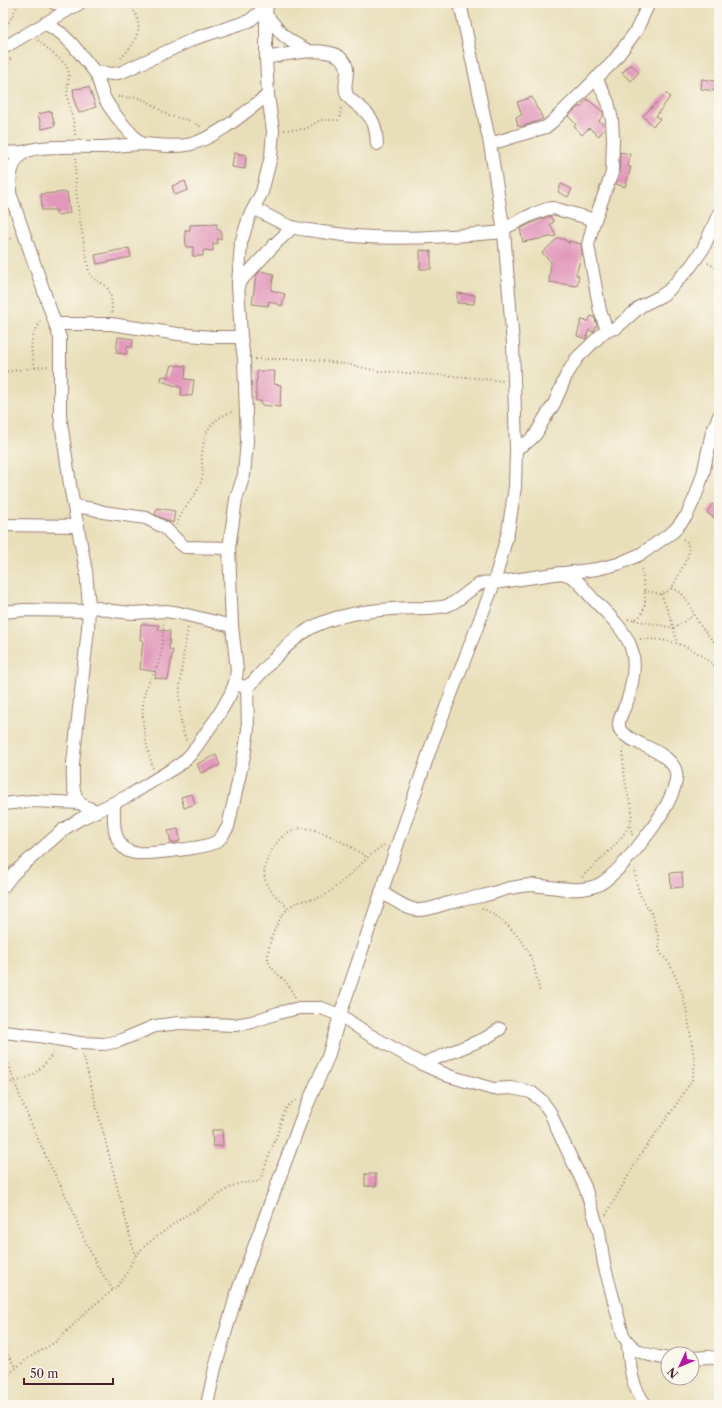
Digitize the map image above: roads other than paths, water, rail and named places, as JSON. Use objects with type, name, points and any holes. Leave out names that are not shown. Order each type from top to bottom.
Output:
[{"type":"street","points":[[54,3],[78,4]]},
{"type":"street","points":[[3,887],[14,873],[64,829],[80,819],[114,803],[157,779],[182,763],[191,754],[218,716],[235,684],[237,670],[232,626],[229,548],[236,499],[244,475],[247,441],[244,359],[241,337],[238,284],[241,243],[249,216],[262,192],[271,157],[272,131],[266,58],[267,3]]},
{"type":"street","points":[[490,144],[546,127],[613,62],[636,31],[649,3]]},
{"type":"street","points":[[3,48],[78,4]]},
{"type":"street","points":[[207,1405],[215,1368],[237,1293],[312,1094],[328,1057],[381,892],[433,741],[494,582],[508,532],[515,486],[516,449],[513,344],[504,230],[490,144],[462,4]]},
{"type":"street","points":[[95,72],[113,74],[122,72],[196,38],[249,21],[260,12],[294,44],[309,50],[328,52],[340,57],[346,64],[347,70],[345,84],[346,94],[372,118],[376,129],[377,144]]},
{"type":"street","points":[[45,23],[62,34],[95,72],[98,76],[100,90],[111,109],[141,144]]},
{"type":"street","points":[[266,58],[309,50]]},
{"type":"street","points":[[596,78],[608,102],[612,120],[612,172],[595,220],[588,246],[600,311],[607,330]]},
{"type":"street","points":[[4,153],[25,152],[44,148],[76,148],[141,144],[168,146],[190,144],[206,138],[268,96]]},
{"type":"street","points":[[25,152],[15,161],[10,174],[10,193],[60,338],[60,415],[65,456],[86,571],[89,609],[88,629],[73,763],[75,794],[80,803]]},
{"type":"street","points":[[254,208],[276,221],[293,227],[335,234],[371,237],[462,236],[504,230],[534,214],[553,208],[595,220]]},
{"type":"street","points":[[516,449],[529,441],[536,434],[554,404],[566,376],[577,358],[607,330],[616,328],[641,306],[668,291],[691,266],[703,249],[719,213]]},
{"type":"street","points":[[238,284],[293,227]]},
{"type":"street","points":[[56,324],[112,324],[178,334],[211,337],[241,337]]},
{"type":"street","points":[[235,684],[247,687],[289,645],[310,629],[329,620],[359,612],[392,608],[447,606],[458,600],[476,586],[484,583],[604,567],[618,564],[641,554],[674,531],[687,515],[703,474],[712,432],[719,416]]},
{"type":"street","points":[[74,506],[146,518],[165,528],[185,547],[229,548]]},
{"type":"street","points":[[3,525],[78,526]]},
{"type":"street","points":[[381,892],[403,905],[417,910],[433,908],[508,888],[530,885],[587,889],[600,885],[634,853],[646,838],[661,814],[670,796],[676,778],[675,769],[666,758],[653,749],[624,736],[619,728],[620,719],[633,679],[632,648],[628,638],[589,596],[580,582],[570,575],[561,573]]},
{"type":"street","points":[[3,612],[24,610],[89,609],[132,613],[166,611],[232,626]]},
{"type":"street","points":[[114,803],[114,825],[117,838],[122,846],[131,853],[146,853],[196,846],[213,843],[221,838],[228,827],[245,751],[248,729],[247,687]]},
{"type":"street","points":[[3,804],[32,800],[80,803],[97,811]]},
{"type":"street","points":[[3,1032],[80,1043],[104,1044],[119,1041],[155,1026],[179,1023],[235,1025],[252,1022],[278,1013],[299,1008],[321,1008],[340,1016],[368,1034],[422,1064],[449,1076],[493,1089],[511,1088],[531,1092],[542,1101],[550,1112],[558,1132],[585,1187],[599,1231],[604,1264],[610,1289],[623,1335],[628,1345],[630,1370],[635,1387],[646,1405]]},
{"type":"street","points":[[422,1064],[484,1038],[500,1029]]},
{"type":"street","points":[[628,1345],[638,1351],[660,1357]]},
{"type":"street","points":[[700,1358],[709,1357],[719,1359]]}]
